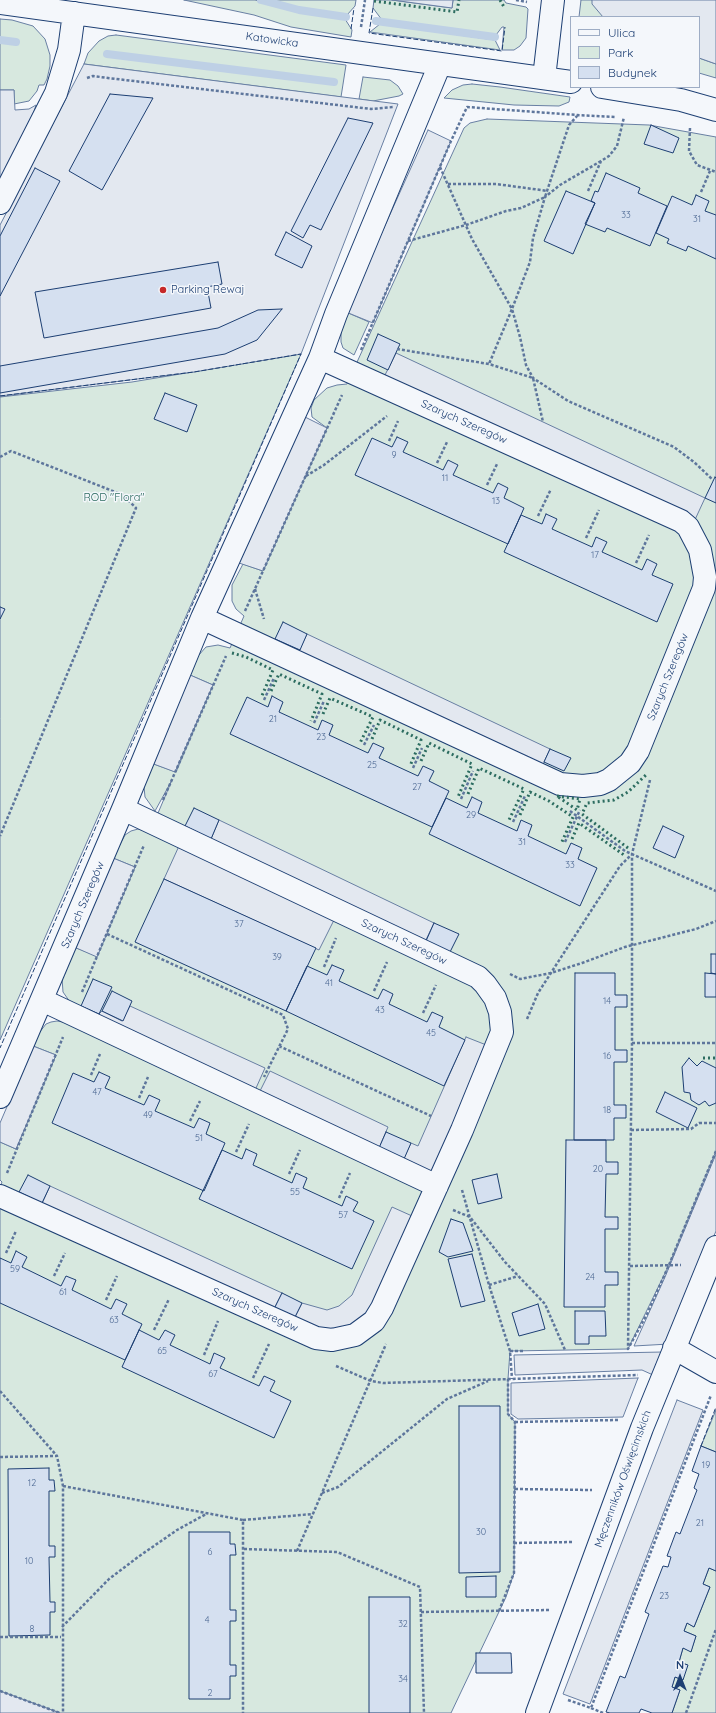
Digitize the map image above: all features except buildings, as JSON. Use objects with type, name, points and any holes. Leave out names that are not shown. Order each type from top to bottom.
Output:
[{"type":"street","points":[[544,78],[553,0]]},
{"type":"street","name":"Katowicka","points":[[0,3],[570,82]]},
{"type":"street","points":[[0,203],[56,93],[69,50],[74,13]]},
{"type":"street","name":"Szarych Szeregów","points":[[0,1097],[123,809],[202,618],[320,358],[336,314],[440,64]]},
{"type":"street","points":[[608,88],[681,100],[716,110]]},
{"type":"street","name":"Szarych Szeregów","points":[[202,618],[560,784],[583,786],[600,784],[609,780],[630,763],[638,751],[704,588],[705,577],[702,558],[699,546],[693,534],[681,521],[402,406],[352,372],[320,358]]},
{"type":"street","name":"Szarych Szeregów","points":[[3,1185],[316,1338],[332,1340],[355,1334],[374,1321],[382,1308],[462,1130],[502,1032],[498,1006],[485,984],[469,972],[123,809]]},
{"type":"street","points":[[42,1000],[437,1186]]},
{"type":"street","name":"Męczenników Oświęcimskich","points":[[537,1713],[642,1428],[716,1247]]},
{"type":"street","points":[[674,1348],[714,1381]]},
{"type":"path","points":[[360,34],[365,0]]},
{"type":"path","points":[[56,93],[74,95],[83,80],[93,76],[371,109],[395,107]]},
{"type":"path","points":[[3,1185],[153,823],[467,107],[577,116],[630,117]]},
{"type":"path","points":[[489,364],[530,262],[533,238],[548,190],[569,126],[577,116]]},
{"type":"path","points":[[408,241],[466,225],[506,211],[521,208],[546,197],[560,185],[609,156],[616,146],[624,117]]},
{"type":"path","points":[[695,126],[690,126],[689,151],[697,165],[716,172]]},
{"type":"path","points":[[588,191],[601,161]]},
{"type":"path","points":[[440,166],[472,239],[512,309],[526,365],[533,378],[543,422]]},
{"type":"path","points":[[701,192],[710,170]]},
{"type":"path","points":[[448,184],[496,184],[548,190]]},
{"type":"path","points":[[397,349],[489,364],[533,378],[568,401],[674,447],[694,462],[713,480]]},
{"type":"path","points":[[305,476],[324,465],[402,406]]},
{"type":"path","points":[[389,441],[402,406]]},
{"type":"path","points":[[437,464],[449,438]]},
{"type":"path","points":[[0,457],[11,451],[123,495],[136,508],[0,836]]},
{"type":"path","points":[[487,485],[498,461]]},
{"type":"path","points":[[538,516],[552,486]]},
{"type":"path","points":[[586,538],[601,507]]},
{"type":"path","points":[[636,563],[651,530]]},
{"type":"path","points":[[264,700],[276,674]]},
{"type":"path","points":[[314,723],[325,698]]},
{"type":"path","points":[[364,745],[376,721]]},
{"type":"path","points":[[413,768],[424,744]]},
{"type":"path","points":[[461,799],[475,768]]},
{"type":"path","points":[[652,772],[632,854],[632,1042],[628,1349],[647,1314],[669,1265],[716,1151]]},
{"type":"path","points":[[513,822],[526,794]]},
{"type":"path","points":[[506,972],[520,979],[551,973],[632,945],[696,929],[716,921]]},
{"type":"path","points":[[107,934],[283,1015],[288,1029],[253,1099]]},
{"type":"path","points":[[374,991],[389,957]]},
{"type":"path","points":[[424,1013],[447,962]]},
{"type":"path","points":[[632,1042],[716,1043]]},
{"type":"path","points":[[279,1046],[431,1116]]},
{"type":"path","points":[[91,1075],[101,1051]]},
{"type":"path","points":[[139,1098],[150,1074]]},
{"type":"path","points":[[190,1121],[201,1098]]},
{"type":"path","points":[[236,1152],[251,1121]]},
{"type":"path","points":[[631,1130],[691,1129],[700,1123],[716,1123]]},
{"type":"path","points":[[289,1174],[302,1146]]},
{"type":"path","points":[[339,1198],[352,1169]]},
{"type":"path","points":[[460,1187],[464,1192],[489,1285],[510,1351],[512,1379]]},
{"type":"path","points":[[451,1210],[470,1217],[518,1276],[545,1304],[565,1350]]},
{"type":"path","points":[[6,1253],[18,1228]]},
{"type":"path","points":[[54,1276],[66,1250]]},
{"type":"path","points":[[630,1266],[689,1265],[706,1270]]},
{"type":"path","points":[[106,1300],[118,1273]]},
{"type":"path","points":[[489,1285],[518,1276]]},
{"type":"path","points":[[154,1330],[170,1298]]},
{"type":"path","points":[[204,1355],[218,1320]]},
{"type":"path","points":[[298,1551],[389,1338]]},
{"type":"path","points":[[253,1378],[269,1343]]},
{"type":"path","points":[[510,1351],[525,1351]]},
{"type":"path","points":[[499,1611],[514,1573],[516,1422],[508,1414],[508,1379]]},
{"type":"path","points":[[322,1493],[338,1487],[447,1399],[490,1380]]},
{"type":"path","points":[[591,1708],[714,1381]]},
{"type":"path","points":[[0,1391],[57,1456],[63,1486],[62,1713],[0,1691]]},
{"type":"path","points":[[0,1457],[57,1456]]},
{"type":"path","points":[[63,1486],[243,1520],[313,1514]]},
{"type":"path","points":[[515,1489],[599,1490]]},
{"type":"path","points":[[62,1627],[109,1579],[138,1556],[177,1530],[208,1513]]},
{"type":"path","points":[[243,1520],[243,1713]]},
{"type":"path","points":[[514,1543],[580,1542]]},
{"type":"path","points":[[244,1549],[337,1552],[420,1587],[424,1713]]},
{"type":"path","points":[[421,1612],[554,1610]]},
{"type":"path","points":[[686,1713],[716,1629]]},
{"type":"path","points":[[0,1637],[62,1637]]},
{"type":"path","points":[[564,1698],[603,1713]]},
{"type":"green space","points":[[184,0],[255,0],[309,14],[345,19],[352,30],[351,37],[291,27],[254,15]]},
{"type":"green space","points":[[267,0],[356,0],[355,6],[347,15],[302,9]]},
{"type":"green space","points":[[374,0],[392,0],[452,8],[453,0],[504,0],[506,3],[526,7],[528,9],[526,38],[520,46],[514,50],[502,50],[504,27],[502,27],[496,35],[382,20],[373,8]]},
{"type":"green space","points":[[581,0],[592,0],[606,16],[579,16]]},
{"type":"green space","points":[[0,19],[12,20],[33,26],[45,39],[50,55],[50,66],[47,79],[44,85],[39,85],[37,91],[29,101],[14,104],[14,90],[0,90]]},
{"type":"green space","points":[[380,24],[495,40],[500,50],[370,32]]},
{"type":"green space","points":[[116,35],[346,65],[341,97],[84,64],[88,53],[99,41],[108,36]]},
{"type":"green space","points":[[700,58],[716,64],[716,78],[700,73]]},
{"type":"green space","points":[[363,77],[390,80],[398,86],[403,94],[373,101],[359,99]]},
{"type":"green space","points":[[472,84],[570,97],[569,102],[559,106],[514,105],[444,98],[452,90],[463,85]]},
{"type":"green space","points":[[487,119],[649,125],[716,137],[716,1151],[669,1265],[628,1349],[510,1351],[508,1414],[515,1422],[514,1573],[506,1597],[451,1713],[60,1713],[0,1691],[0,1187],[2,1182],[0,1180],[0,1142],[16,1149],[56,1055],[33,1046],[39,1033],[46,1024],[51,1022],[57,1021],[69,1023],[70,1002],[63,992],[62,978],[74,947],[97,956],[135,867],[113,858],[125,835],[138,829],[150,832],[172,780],[155,811],[145,797],[144,787],[151,763],[176,772],[213,685],[190,675],[198,656],[206,647],[218,645],[230,648],[244,616],[236,609],[232,601],[232,585],[243,564],[263,571],[327,428],[312,417],[311,408],[314,400],[327,388],[347,384],[464,128],[470,123]]},
{"type":"green space","points":[[346,312],[369,322],[354,355],[343,348],[341,342],[341,333]]},
{"type":"green space","name":"ROD \"Flora\"","points":[[301,354],[0,1040],[0,397],[132,382]]},
{"type":"green space","points":[[716,1410],[716,1452],[701,1446]]},
{"type":"green space","points":[[709,1568],[716,1571],[716,1713],[672,1713],[680,1690],[672,1687],[675,1677],[682,1680],[687,1665],[679,1662],[683,1648],[691,1651],[696,1636],[684,1631],[687,1623],[694,1627],[710,1587],[703,1584]]},
{"type":"shaded area","points":[[392,0],[453,0],[452,8]]},
{"type":"shaded area","points":[[592,0],[716,0],[716,64],[700,58],[700,16],[602,16],[592,4]]},
{"type":"shaded area","name":"Parking Rewaj","points":[[84,64],[398,104],[301,354],[194,372],[0,396],[0,225]]},
{"type":"shaded area","points":[[0,90],[14,90],[15,110],[29,109],[36,105],[17,170],[0,201]]},
{"type":"shaded area","points":[[428,130],[451,141],[373,323],[346,312]]},
{"type":"shaded area","points":[[396,353],[705,498],[693,524],[382,381]]},
{"type":"shaded area","points":[[305,417],[327,428],[263,571],[239,563]]},
{"type":"shaded area","points":[[307,634],[550,749],[542,770],[296,657]]},
{"type":"shaded area","points":[[190,675],[213,685],[175,772],[151,763]]},
{"type":"shaded area","points":[[219,820],[434,923],[423,946],[211,839]]},
{"type":"shaded area","points":[[179,846],[335,918],[319,950],[164,879]]},
{"type":"shaded area","points":[[113,858],[135,867],[97,957],[74,947]]},
{"type":"shaded area","points":[[81,1006],[99,1014],[102,1011],[122,1021],[130,1006],[265,1068],[252,1097],[77,1015]]},
{"type":"shaded area","points":[[466,1037],[494,1048],[436,1183],[256,1099],[270,1071],[388,1127],[379,1148],[404,1158],[411,1143],[418,1146]]},
{"type":"shaded area","points":[[33,1046],[56,1055],[16,1149],[0,1142],[0,1123]]},
{"type":"shaded area","points":[[716,1154],[716,1231],[669,1344],[634,1346],[665,1277]]},
{"type":"shaded area","points":[[50,1186],[282,1293],[274,1309],[294,1319],[302,1303],[327,1310],[339,1306],[352,1295],[392,1207],[421,1220],[382,1307],[373,1320],[355,1334],[341,1338],[324,1339],[316,1337],[39,1210]]},
{"type":"shaded area","points":[[663,1352],[653,1375],[642,1370],[515,1375],[514,1355]]},
{"type":"shaded area","points":[[638,1378],[623,1417],[518,1419],[511,1414],[511,1383]]},
{"type":"shaded area","points":[[677,1400],[703,1410],[590,1704],[563,1694]]},
{"type":"shaded area","points":[[0,1691],[60,1713],[0,1713]]},
{"type":"waterway","points":[[261,0],[299,10],[346,17]]},
{"type":"waterway","points":[[376,21],[495,37]]},
{"type":"waterway","points":[[0,40],[16,42]]},
{"type":"waterway","points":[[107,54],[334,82]]},
{"type":"hedge","points":[[374,1],[457,12],[459,0]]},
{"type":"hedge","points":[[500,0],[504,7]]},
{"type":"hedge","points":[[232,653],[246,657],[273,670],[261,698]]},
{"type":"hedge","points":[[271,691],[279,674],[322,694],[311,721]]},
{"type":"hedge","points":[[323,714],[330,698],[373,717],[360,743]]},
{"type":"hedge","points":[[372,739],[380,720],[421,740],[410,766]]},
{"type":"hedge","points":[[421,761],[429,743],[472,764],[458,797]]},
{"type":"hedge","points":[[468,794],[479,768],[524,789],[509,820]]},
{"type":"hedge","points":[[628,848],[582,814],[587,803],[614,800],[628,792],[647,774]]},
{"type":"hedge","points":[[520,815],[530,792],[549,801],[573,817],[561,844]]},
{"type":"hedge","points":[[557,796],[580,799],[577,810],[557,796]]},
{"type":"hedge","points":[[572,839],[579,823],[624,855]]},
{"type":"hedge","points":[[703,1058],[716,1058]]},
{"type":"fence","points":[[351,29],[354,8]]},
{"type":"fence","points":[[373,8],[369,33],[502,51],[505,27]]},
{"type":"fence","points":[[0,396],[194,372],[301,354],[0,1048]]},
{"type":"fence","points":[[701,1446],[716,1407]]},
{"type":"place","name":"Parking Rewaj","points":[[163,290]]}]
